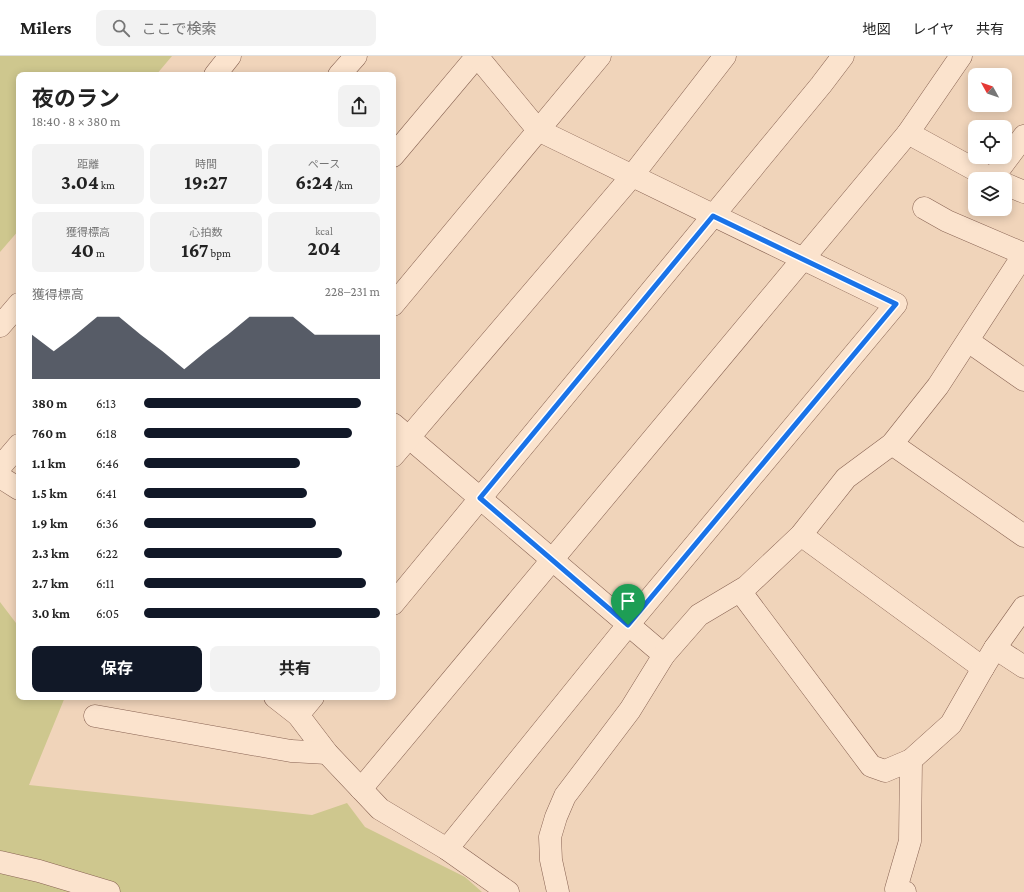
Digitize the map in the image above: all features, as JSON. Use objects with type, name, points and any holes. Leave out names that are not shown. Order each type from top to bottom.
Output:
[{"type":"street","points":[[217,72],[230,56]]},
{"type":"street","points":[[342,72],[356,56]]},
{"type":"street","points":[[396,152],[477,56],[538,130],[896,304],[628,625],[448,849]]},
{"type":"street","points":[[396,301],[600,56]]},
{"type":"street","points":[[396,447],[401,431],[632,176],[725,56]]},
{"type":"street","points":[[396,600],[843,56]]},
{"type":"street","points":[[361,789],[908,133],[961,56]]},
{"type":"street","points":[[908,133],[979,172]]},
{"type":"street","points":[[997,172],[1024,136]]},
{"type":"street","points":[[1012,187],[1024,192]]},
{"type":"street","points":[[558,892],[551,860],[550,837],[556,817],[565,796],[630,710],[664,655],[699,615],[746,587],[801,536],[846,478],[892,444],[938,386],[1024,254],[947,221],[924,208]]},
{"type":"street","points":[[0,326],[16,307]]},
{"type":"street","points":[[968,341],[1024,380]]},
{"type":"street","points":[[401,431],[664,655]]},
{"type":"street","points":[[892,444],[1024,536]]},
{"type":"street","points":[[0,467],[16,448]]},
{"type":"street","points":[[0,477],[16,488]]},
{"type":"street","points":[[801,536],[983,668]]},
{"type":"street","points":[[740,591],[871,766],[885,771],[911,760],[951,724],[995,648],[1024,607]]},
{"type":"street","points":[[995,648],[1024,668]]},
{"type":"street","points":[[279,700],[298,715],[327,753],[380,809],[448,849],[508,892]]},
{"type":"street","points":[[298,715],[310,700]]},
{"type":"street","points":[[95,716],[291,751],[327,753]]},
{"type":"street","points":[[905,892],[896,889],[910,841],[911,760]]},
{"type":"street","points":[[0,862],[39,871],[109,892]]},
{"type":"shaded area","points":[[0,56],[172,56],[159,72],[16,72],[16,233],[0,252]]},
{"type":"shaded area","points":[[0,602],[16,623],[16,700],[64,700],[29,785],[312,815],[347,803],[365,827],[465,877],[482,892],[0,892]]},
{"type":"route","points":[[713,216],[896,304],[628,625],[480,498],[713,216]]}]
